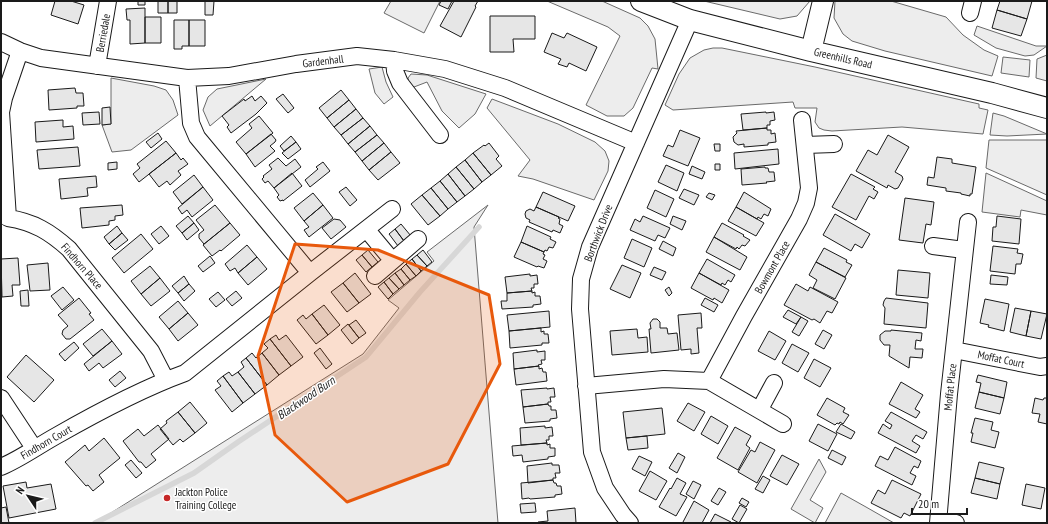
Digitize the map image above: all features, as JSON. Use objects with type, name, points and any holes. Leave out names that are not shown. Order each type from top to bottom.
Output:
[{"type":"street","name":"Berriedale","points":[[97,66],[108,1]]},
{"type":"street","name":"Greenhills Road","points":[[641,1],[690,20],[811,51],[992,93],[1047,108]]},
{"type":"street","points":[[811,51],[823,1]]},
{"type":"street","name":"Borthwick Drive","points":[[630,523],[604,488],[592,452],[580,309],[582,279],[590,247],[690,20]]},
{"type":"street","name":"Gardenhall","points":[[1,42],[20,51],[41,58],[187,78],[229,76],[296,64],[357,56],[394,60],[445,69],[505,88],[636,143]]},
{"type":"street","name":"Findhorn Place","points":[[20,51],[4,98],[1,112],[4,219],[21,220],[37,226],[54,235],[69,249],[151,351],[166,380]]},
{"type":"street","points":[[394,60],[395,71],[400,83],[440,135]]},
{"type":"street","points":[[187,78],[191,124],[197,137],[310,273]]},
{"type":"street","name":"Bowmont Place","points":[[709,381],[799,219],[806,203],[809,188],[802,120]]},
{"type":"street","points":[[805,146],[834,144]]},
{"type":"street","points":[[166,380],[185,373],[392,209]]},
{"type":"street","name":"Moffat Place","points":[[939,522],[949,394],[968,222]]},
{"type":"street","points":[[367,230],[392,260]]},
{"type":"street","points":[[375,276],[418,239]]},
{"type":"street","points":[[933,246],[964,250]]},
{"type":"street","name":"Moffat Court","points":[[954,350],[1040,367],[1047,366]]},
{"type":"street","points":[[586,386],[664,379],[709,381],[760,409],[783,424]]},
{"type":"street","name":"Findhorn Court","points":[[1,467],[11,463],[34,448],[91,416],[166,380]]},
{"type":"street","points":[[760,409],[774,383]]},
{"type":"street","points":[[1,398],[34,448]]},
{"type":"street","points":[[939,522],[956,523]]},
{"type":"highlighted area","points":[[295,244],[378,250],[489,295],[500,364],[448,464],[347,502],[275,435],[258,356]]},
{"type":"shaded area","points":[[391,1],[440,1],[424,33],[384,13]]},
{"type":"shaded area","points":[[547,1],[602,1],[640,18],[648,26],[655,39],[658,69],[652,68],[633,108],[624,116],[607,116],[586,105],[620,36],[608,27]]},
{"type":"shaded area","points":[[704,1],[810,1],[797,16],[780,19]]},
{"type":"shaded area","points":[[835,1],[891,1],[946,17],[963,35],[984,50],[998,56],[992,76],[885,51],[852,41],[843,34],[834,18]]},
{"type":"shaded area","points":[[977,26],[1036,46],[1047,46],[1034,55],[1025,56],[996,48],[974,35]]},
{"type":"shaded area","points":[[722,48],[815,67],[979,104],[979,108],[988,110],[983,134],[902,127],[832,131],[824,130],[819,128],[815,122],[817,108],[795,108],[793,102],[673,110],[665,105],[679,74],[690,58],[704,50]]},
{"type":"shaded area","points":[[1047,55],[1047,81],[1036,78],[1037,59]]},
{"type":"shaded area","points":[[1003,57],[1030,60],[1029,77],[1001,73]]},
{"type":"shaded area","points":[[382,67],[386,82],[393,97],[384,104],[375,93],[369,69]]},
{"type":"shaded area","points":[[411,74],[427,75],[486,94],[475,114],[459,128],[442,111],[427,82],[414,87],[409,83],[408,78]]},
{"type":"shaded area","points":[[111,78],[154,86],[166,90],[173,100],[178,115],[131,150],[112,152],[102,125],[111,124]]},
{"type":"shaded area","points":[[266,79],[210,126],[203,110],[208,97],[217,89]]},
{"type":"shaded area","points":[[492,99],[558,124],[595,142],[605,151],[609,161],[608,171],[594,200],[533,179],[518,176],[530,160],[487,108]]},
{"type":"shaded area","points":[[993,113],[1047,134],[1007,136],[990,135]]},
{"type":"shaded area","points":[[989,140],[1047,140],[1047,195],[986,168]]},
{"type":"shaded area","points":[[986,173],[1047,201],[1047,215],[1021,210],[1020,217],[982,212]]},
{"type":"shaded area","points":[[488,205],[474,227],[498,523],[95,523],[363,354],[399,308],[388,300],[434,261],[427,252]]},
{"type":"shaded area","points":[[819,459],[826,472],[810,500],[823,508],[815,523],[791,509]]},
{"type":"shaded area","points":[[841,493],[866,507],[894,523],[825,523]]},
{"type":"building","points":[[55,1],[71,1],[84,5],[78,24],[51,15]]},
{"type":"building","points":[[138,1],[145,1],[145,5],[138,5]]},
{"type":"building","points":[[158,1],[168,1],[168,13],[158,13]]},
{"type":"building","points":[[168,1],[177,1],[177,13],[168,13]]},
{"type":"building","points":[[205,1],[214,1],[213,15],[205,15]]},
{"type":"building","points":[[441,1],[452,1],[448,9],[439,5]]},
{"type":"building","points":[[454,1],[478,1],[461,37],[440,26]]},
{"type":"building","points":[[1000,1],[1032,1],[1027,19],[997,10]]},
{"type":"building","points":[[145,8],[145,43],[130,44],[130,20],[127,20],[126,9]]},
{"type":"building","points":[[997,10],[1027,19],[1021,36],[992,28]]},
{"type":"building","points":[[490,16],[535,16],[535,39],[513,39],[514,52],[490,52]]},
{"type":"building","points":[[145,17],[161,17],[161,43],[145,43]]},
{"type":"building","points":[[174,20],[189,20],[189,46],[182,46],[182,49],[174,49]]},
{"type":"building","points":[[189,20],[205,20],[205,46],[189,46]]},
{"type":"building","points":[[552,33],[564,38],[567,33],[597,47],[586,71],[569,63],[567,67],[558,64],[561,59],[544,52]]},
{"type":"building","points":[[75,88],[76,93],[83,93],[84,106],[49,110],[48,90]]},
{"type":"building","points":[[341,90],[349,100],[327,118],[319,108]]},
{"type":"building","points":[[283,94],[294,108],[288,113],[276,99]]},
{"type":"building","points":[[252,96],[255,101],[261,96],[267,103],[256,114],[231,133],[227,127],[229,125],[222,116],[244,99],[245,101]]},
{"type":"building","points":[[349,100],[356,109],[334,127],[327,118]]},
{"type":"building","points":[[110,107],[111,124],[102,125],[102,108]]},
{"type":"building","points":[[356,109],[363,118],[341,135],[334,127]]},
{"type":"building","points":[[99,112],[100,124],[83,125],[82,113]]},
{"type":"building","points":[[774,112],[775,120],[770,121],[770,125],[767,125],[767,128],[743,130],[741,114]]},
{"type":"building","points":[[259,116],[273,133],[246,154],[236,142],[252,128],[249,124]]},
{"type":"building","points":[[363,118],[370,126],[348,144],[341,135]]},
{"type":"building","points":[[63,120],[63,127],[73,126],[74,139],[36,142],[35,122]]},
{"type":"building","points":[[370,126],[377,135],[355,152],[348,144]]},
{"type":"building","points":[[767,128],[767,130],[771,130],[771,134],[775,133],[776,142],[768,143],[768,145],[744,147],[744,144],[738,145],[734,142],[733,137],[737,133],[736,131]]},
{"type":"building","points":[[680,130],[700,138],[688,166],[663,156],[668,145],[673,147]]},
{"type":"building","points":[[158,133],[162,139],[151,148],[146,142]]},
{"type":"building","points":[[271,134],[276,140],[270,146],[275,151],[255,167],[246,154]]},
{"type":"building","points":[[377,135],[384,143],[362,161],[355,152]]},
{"type":"building","points":[[888,135],[909,147],[895,172],[902,176],[903,179],[898,188],[895,189],[888,185],[887,188],[856,171],[868,150],[877,155]]},
{"type":"building","points":[[291,136],[296,142],[284,151],[280,146]]},
{"type":"building","points":[[166,141],[176,153],[139,182],[133,174],[140,168],[137,164]]},
{"type":"building","points":[[296,142],[301,149],[288,159],[282,153]]},
{"type":"building","points":[[384,143],[391,152],[369,170],[362,161]]},
{"type":"building","points":[[489,143],[499,156],[496,159],[502,166],[491,175],[473,153]]},
{"type":"building","points":[[714,144],[720,144],[720,151],[715,151]]},
{"type":"building","points":[[78,147],[80,166],[39,169],[37,150]]},
{"type":"building","points":[[778,149],[779,164],[735,169],[734,153]]},
{"type":"building","points":[[391,152],[400,163],[378,180],[369,170]]},
{"type":"building","points":[[176,153],[181,160],[183,158],[188,164],[178,171],[181,175],[170,185],[167,181],[159,187],[149,174]]},
{"type":"building","points":[[473,153],[491,175],[482,182],[465,160]]},
{"type":"building","points":[[937,157],[952,159],[952,163],[976,167],[972,194],[970,194],[970,196],[946,191],[946,188],[927,185],[928,177],[934,178]]},
{"type":"building","points":[[278,158],[286,166],[295,159],[301,167],[274,188],[268,181],[265,183],[262,179],[264,177],[263,176],[272,169],[269,165]]},
{"type":"building","points":[[465,160],[482,182],[474,189],[456,167]]},
{"type":"building","points":[[117,162],[117,169],[108,170],[108,163]]},
{"type":"building","points":[[323,162],[330,171],[310,187],[305,180],[318,169],[316,167]]},
{"type":"building","points":[[715,164],[720,164],[720,170],[715,170]]},
{"type":"building","points":[[666,165],[684,173],[677,191],[658,182]]},
{"type":"building","points":[[692,166],[705,172],[702,179],[689,174]]},
{"type":"building","points":[[456,167],[474,189],[465,196],[448,174]]},
{"type":"building","points":[[768,168],[769,172],[774,172],[775,181],[742,185],[741,169]]},
{"type":"building","points":[[292,173],[302,186],[283,201],[280,201],[277,197],[279,195],[274,188]]},
{"type":"building","points":[[448,174],[465,196],[457,202],[440,181]]},
{"type":"building","points":[[851,174],[875,187],[873,189],[878,192],[874,199],[869,196],[856,220],[832,207]]},
{"type":"building","points":[[194,175],[203,187],[182,204],[173,192]]},
{"type":"building","points":[[96,176],[97,187],[87,188],[88,196],[61,199],[59,179]]},
{"type":"building","points":[[440,181],[457,202],[448,209],[431,188]]},
{"type":"building","points":[[203,187],[213,200],[192,217],[187,210],[182,214],[178,208]]},
{"type":"building","points":[[346,187],[357,200],[350,206],[339,192]]},
{"type":"building","points":[[431,188],[448,209],[440,216],[422,195]]},
{"type":"building","points":[[684,189],[699,195],[694,205],[679,198]]},
{"type":"building","points":[[655,190],[674,199],[666,217],[647,208]]},
{"type":"building","points":[[543,192],[575,206],[568,221],[536,207]]},
{"type":"building","points":[[744,192],[771,209],[768,216],[764,214],[761,219],[758,217],[757,219],[736,207]]},
{"type":"building","points":[[313,193],[323,205],[304,221],[294,208]]},
{"type":"building","points":[[709,193],[715,195],[712,200],[706,197]]},
{"type":"building","points":[[422,195],[440,216],[428,225],[411,204]]},
{"type":"building","points":[[905,198],[934,202],[931,225],[926,224],[923,243],[899,240]]},
{"type":"building","points":[[122,205],[123,215],[115,216],[115,220],[109,221],[109,225],[82,228],[80,208]]},
{"type":"building","points":[[215,205],[230,223],[204,244],[199,238],[199,234],[204,230],[196,220]]},
{"type":"building","points":[[323,205],[333,218],[309,237],[304,230],[309,227],[304,221]]},
{"type":"building","points":[[536,207],[559,217],[559,224],[563,226],[560,233],[553,230],[552,232],[529,222],[530,220],[526,218],[526,211],[530,209],[534,211]]},
{"type":"building","points":[[736,207],[764,223],[756,236],[728,221]]},
{"type":"building","points":[[835,214],[870,234],[862,248],[855,244],[851,251],[823,235]]},
{"type":"building","points":[[188,216],[194,223],[182,233],[176,226]]},
{"type":"building","points":[[643,216],[670,228],[665,238],[658,235],[655,241],[630,230],[635,219],[640,222]]},
{"type":"building","points":[[673,216],[686,221],[682,230],[670,224]]},
{"type":"building","points":[[997,216],[1021,219],[1019,244],[992,241],[993,227],[996,227]]},
{"type":"building","points":[[334,219],[340,220],[346,227],[331,239],[322,228]]},
{"type":"building","points":[[194,223],[199,230],[187,240],[182,233]]},
{"type":"building","points":[[230,223],[240,235],[221,251],[220,250],[212,256],[203,245]]},
{"type":"building","points":[[722,223],[750,240],[745,246],[742,245],[739,249],[737,247],[736,249],[714,237]]},
{"type":"building","points":[[401,224],[411,236],[404,241],[395,229]]},
{"type":"building","points":[[117,226],[122,233],[109,244],[104,237]]},
{"type":"building","points":[[161,226],[169,236],[159,244],[151,234]]},
{"type":"building","points":[[527,226],[551,237],[550,239],[556,242],[553,248],[549,247],[547,251],[545,250],[544,252],[521,242]]},
{"type":"building","points":[[395,229],[404,241],[398,246],[389,234]]},
{"type":"building","points":[[122,233],[128,240],[115,250],[109,244]]},
{"type":"building","points":[[141,234],[153,249],[124,273],[112,258]]},
{"type":"building","points":[[714,237],[747,257],[740,270],[706,252]]},
{"type":"building","points":[[632,239],[652,248],[644,267],[624,258]]},
{"type":"building","points":[[663,241],[676,248],[673,256],[659,249]]},
{"type":"building","points":[[521,242],[544,252],[543,254],[545,255],[543,259],[547,261],[544,268],[537,267],[514,257]]},
{"type":"building","points":[[247,245],[257,257],[238,273],[235,268],[230,271],[225,264]]},
{"type":"building","points":[[993,246],[1018,249],[1017,253],[1023,254],[1021,264],[1016,264],[1015,274],[990,271]]},
{"type":"building","points":[[824,248],[847,260],[846,262],[852,265],[845,277],[816,262]]},
{"type":"building","points":[[368,250],[378,262],[372,267],[362,255]]},
{"type":"building","points":[[423,250],[432,262],[427,266],[417,255]]},
{"type":"building","points":[[362,255],[372,267],[366,272],[356,260]]},
{"type":"building","points":[[417,255],[427,266],[421,271],[412,259]]},
{"type":"building","points":[[210,256],[215,263],[203,272],[198,266]]},
{"type":"building","points":[[257,257],[267,269],[248,285],[238,273]]},
{"type":"building","points":[[18,258],[20,285],[12,285],[13,296],[2,297],[1,259]]},
{"type":"building","points":[[412,259],[421,271],[416,276],[406,264]]},
{"type":"building","points":[[707,259],[735,275],[731,282],[728,280],[725,285],[722,283],[721,285],[699,273]]},
{"type":"building","points":[[816,262],[846,278],[835,299],[813,288],[817,280],[809,275]]},
{"type":"building","points":[[48,263],[50,290],[30,291],[27,265]]},
{"type":"building","points":[[406,264],[416,276],[410,280],[401,269]]},
{"type":"building","points":[[622,265],[641,273],[630,298],[610,289]]},
{"type":"building","points":[[150,266],[160,278],[141,294],[131,281]]},
{"type":"building","points":[[654,267],[666,272],[662,280],[650,275]]},
{"type":"building","points":[[401,269],[410,280],[404,285],[395,273]]},
{"type":"building","points":[[898,270],[930,273],[928,298],[896,295]]},
{"type":"building","points":[[355,273],[371,294],[359,303],[343,283]]},
{"type":"building","points":[[395,273],[404,285],[399,289],[389,278]]},
{"type":"building","points":[[699,273],[729,290],[722,303],[714,298],[713,300],[691,288]]},
{"type":"building","points":[[530,274],[530,276],[537,275],[538,284],[534,284],[534,288],[531,288],[532,291],[507,293],[505,277]]},
{"type":"building","points":[[991,275],[1008,277],[1007,285],[990,284]]},
{"type":"building","points":[[184,276],[189,284],[178,293],[172,286]]},
{"type":"building","points":[[160,278],[170,291],[151,306],[141,294]]},
{"type":"building","points":[[389,278],[399,289],[393,294],[384,282]]},
{"type":"building","points":[[384,282],[393,294],[388,299],[378,287]]},
{"type":"building","points":[[343,283],[359,303],[347,312],[331,292]]},
{"type":"building","points":[[189,284],[195,291],[184,301],[178,293]]},
{"type":"building","points":[[796,284],[808,291],[810,287],[838,302],[832,313],[827,311],[820,323],[784,305]]},
{"type":"building","points":[[63,287],[74,300],[62,310],[51,296]]},
{"type":"building","points":[[669,287],[672,293],[669,296],[665,290]]},
{"type":"building","points":[[28,290],[29,306],[21,306],[20,291]]},
{"type":"building","points":[[236,291],[242,298],[232,306],[226,299]]},
{"type":"building","points":[[532,291],[532,293],[535,292],[535,296],[540,296],[541,304],[533,305],[533,307],[502,309],[501,301],[507,301],[507,293]]},
{"type":"building","points":[[218,292],[225,300],[216,307],[209,299]]},
{"type":"building","points":[[79,298],[91,313],[89,314],[94,320],[70,339],[66,339],[62,334],[63,330],[68,326],[58,315]]},
{"type":"building","points":[[705,298],[718,305],[714,312],[701,305]]},
{"type":"building","points":[[886,298],[928,303],[926,328],[884,324],[885,308],[883,305]]},
{"type":"building","points":[[985,299],[1009,304],[1004,331],[988,327],[989,325],[980,323]]},
{"type":"building","points":[[178,301],[188,313],[169,329],[159,317]]},
{"type":"building","points":[[324,305],[340,325],[328,335],[312,314]]},
{"type":"building","points":[[1015,308],[1031,311],[1026,336],[1010,332]]},
{"type":"building","points":[[788,310],[801,317],[796,324],[783,317]]},
{"type":"building","points":[[549,311],[550,327],[509,331],[507,315]]},
{"type":"building","points":[[1031,311],[1047,314],[1041,339],[1026,336]]},
{"type":"building","points":[[188,313],[198,325],[178,341],[169,329]]},
{"type":"building","points":[[701,313],[702,328],[697,328],[699,353],[691,354],[691,349],[681,350],[678,315]]},
{"type":"building","points":[[312,314],[328,335],[316,344],[297,320],[303,315],[306,319]]},
{"type":"building","points":[[801,317],[808,321],[799,336],[792,332]]},
{"type":"building","points":[[653,319],[657,319],[660,322],[660,328],[667,328],[668,334],[677,333],[679,350],[651,353],[649,329],[651,329],[650,323]]},
{"type":"building","points":[[356,320],[366,333],[359,338],[349,325]]},
{"type":"building","points":[[348,324],[359,338],[352,344],[341,330]]},
{"type":"building","points":[[541,328],[541,332],[544,331],[544,334],[548,334],[549,343],[510,348],[509,331]]},
{"type":"building","points":[[102,329],[112,341],[93,356],[83,344]]},
{"type":"building","points":[[637,329],[638,338],[647,337],[648,352],[612,355],[610,331]]},
{"type":"building","points":[[823,330],[832,335],[824,349],[815,344]]},
{"type":"building","points":[[891,330],[922,333],[921,341],[916,340],[915,349],[923,349],[922,358],[910,357],[909,368],[889,356],[890,345],[884,345],[880,340],[880,335],[885,331]]},
{"type":"building","points":[[769,331],[786,341],[775,360],[758,351]]},
{"type":"building","points":[[276,335],[279,340],[286,335],[303,357],[291,366],[270,339]]},
{"type":"building","points":[[270,339],[291,366],[279,375],[262,353],[268,348],[264,344]]},
{"type":"building","points":[[112,341],[122,354],[103,368],[99,363],[89,371],[84,364]]},
{"type":"building","points":[[74,342],[79,348],[65,361],[59,354]]},
{"type":"building","points":[[792,344],[809,353],[798,372],[782,363]]},
{"type":"building","points":[[320,348],[332,364],[326,369],[314,353]]},
{"type":"building","points":[[537,350],[537,352],[545,351],[545,360],[541,360],[542,364],[538,365],[539,366],[514,369],[513,353]]},
{"type":"building","points":[[252,353],[256,358],[262,353],[279,375],[267,385],[246,358]]},
{"type":"building","points":[[26,355],[54,380],[34,402],[7,377]]},
{"type":"building","points":[[246,358],[267,385],[255,394],[238,372],[244,367],[241,362]]},
{"type":"building","points":[[814,359],[831,368],[820,387],[804,378]]},
{"type":"building","points":[[539,366],[539,369],[542,368],[543,372],[546,372],[547,381],[516,385],[514,369]]},
{"type":"building","points":[[120,371],[126,378],[115,387],[109,380]]},
{"type":"building","points":[[229,372],[232,376],[238,372],[255,394],[243,403],[223,376]]},
{"type":"building","points":[[978,375],[1007,382],[1004,398],[979,392],[981,383],[976,382]]},
{"type":"building","points":[[223,376],[243,403],[232,412],[215,390],[221,386],[217,381]]},
{"type":"building","points":[[901,382],[923,395],[915,409],[920,412],[916,418],[889,404]]},
{"type":"building","points":[[554,388],[555,397],[550,397],[551,402],[548,402],[548,404],[523,407],[521,390]]},
{"type":"building","points":[[979,392],[1004,398],[1000,414],[975,408]]},
{"type":"building","points":[[827,398],[845,408],[843,412],[849,415],[843,424],[840,422],[839,424],[837,423],[835,425],[817,415]]},
{"type":"building","points":[[1035,398],[1043,400],[1044,398],[1047,398],[1047,424],[1038,422],[1040,414],[1032,413]]},
{"type":"building","points":[[190,402],[207,423],[195,433],[178,412]]},
{"type":"building","points":[[688,403],[705,412],[694,431],[677,421]]},
{"type":"building","points":[[548,404],[551,406],[551,410],[556,410],[557,418],[550,419],[550,421],[525,423],[523,407]]},
{"type":"building","points":[[662,408],[665,434],[626,438],[623,412]]},
{"type":"building","points":[[178,412],[195,433],[183,442],[180,439],[173,445],[160,429],[167,423],[166,421]]},
{"type":"building","points":[[891,412],[927,432],[923,439],[916,435],[912,441],[920,446],[916,453],[878,433],[883,424],[890,429],[892,425],[885,421]]},
{"type":"building","points":[[711,416],[728,426],[718,444],[701,434]]},
{"type":"building","points":[[975,418],[993,422],[991,430],[999,432],[995,448],[971,442],[973,433],[971,433]]},
{"type":"building","points":[[818,424],[837,434],[828,451],[809,441]]},
{"type":"building","points":[[841,424],[855,432],[851,439],[836,432]]},
{"type":"building","points":[[158,425],[169,439],[151,454],[156,460],[146,468],[141,462],[139,462],[123,441],[138,429],[144,436]]},
{"type":"building","points":[[545,426],[545,428],[552,427],[553,436],[549,436],[549,440],[546,440],[547,443],[521,445],[520,428]]},
{"type":"building","points":[[735,427],[751,436],[746,445],[750,448],[738,470],[717,458]]},
{"type":"building","points":[[647,436],[648,448],[628,450],[626,438]]},
{"type":"building","points":[[104,438],[120,458],[99,475],[104,482],[93,491],[88,485],[86,486],[65,462],[85,445],[89,451]]},
{"type":"building","points":[[760,442],[775,450],[757,483],[738,472],[751,450],[755,452]]},
{"type":"building","points":[[547,443],[547,445],[550,444],[550,448],[555,448],[555,456],[548,457],[548,459],[523,462],[522,455],[513,456],[512,446]]},
{"type":"building","points":[[895,447],[921,461],[918,468],[914,466],[910,473],[916,476],[912,485],[875,466],[880,456],[888,460]]},
{"type":"building","points":[[832,450],[846,457],[842,465],[828,458]]},
{"type":"building","points":[[678,453],[685,457],[677,473],[669,468]]},
{"type":"building","points":[[782,455],[799,464],[787,485],[770,476]]},
{"type":"building","points":[[639,456],[652,462],[645,476],[632,469]]},
{"type":"building","points":[[131,460],[142,473],[136,478],[125,465]]},
{"type":"building","points":[[979,462],[1004,468],[1000,484],[975,478]]},
{"type":"building","points":[[552,463],[552,465],[559,465],[560,473],[555,473],[556,478],[553,478],[553,480],[528,483],[527,466]]},
{"type":"building","points":[[650,471],[667,481],[656,500],[639,491]]},
{"type":"building","points":[[763,476],[770,480],[763,493],[755,489]]},
{"type":"building","points":[[677,478],[686,483],[680,494],[687,497],[676,516],[659,507]]},
{"type":"building","points":[[975,478],[1000,484],[997,499],[971,493]]},
{"type":"building","points":[[553,480],[557,486],[561,486],[562,494],[555,495],[555,497],[522,499],[521,483]]},
{"type":"building","points":[[892,480],[921,494],[910,516],[904,513],[901,518],[871,503],[878,490],[885,494]]},
{"type":"building","points":[[693,481],[701,485],[694,499],[686,494]]},
{"type":"building","points":[[26,482],[27,488],[51,484],[56,509],[9,518],[3,486]]},
{"type":"building","points":[[1026,484],[1045,488],[1041,509],[1022,505]]},
{"type":"building","points":[[719,488],[726,492],[718,505],[711,501]]},
{"type":"building","points":[[742,498],[749,502],[746,507],[739,503]]},
{"type":"building","points":[[694,501],[709,510],[702,523],[684,523],[683,522]]},
{"type":"building","points":[[535,503],[536,512],[521,513],[520,504]]},
{"type":"building","points":[[740,505],[747,509],[739,523],[732,519]]},
{"type":"building","points":[[6,507],[9,523],[1,523],[1,508]]},
{"type":"building","points":[[575,508],[576,523],[538,523],[548,521],[547,511]]},
{"type":"building","points":[[715,514],[731,522],[710,523]]},
{"type":"waterway","name":"Blackwood Burn","points":[[95,523],[194,473],[366,357],[420,292],[479,227]]},
{"type":"place","name":"Jackton Police Training College","points":[[167,498]]}]
